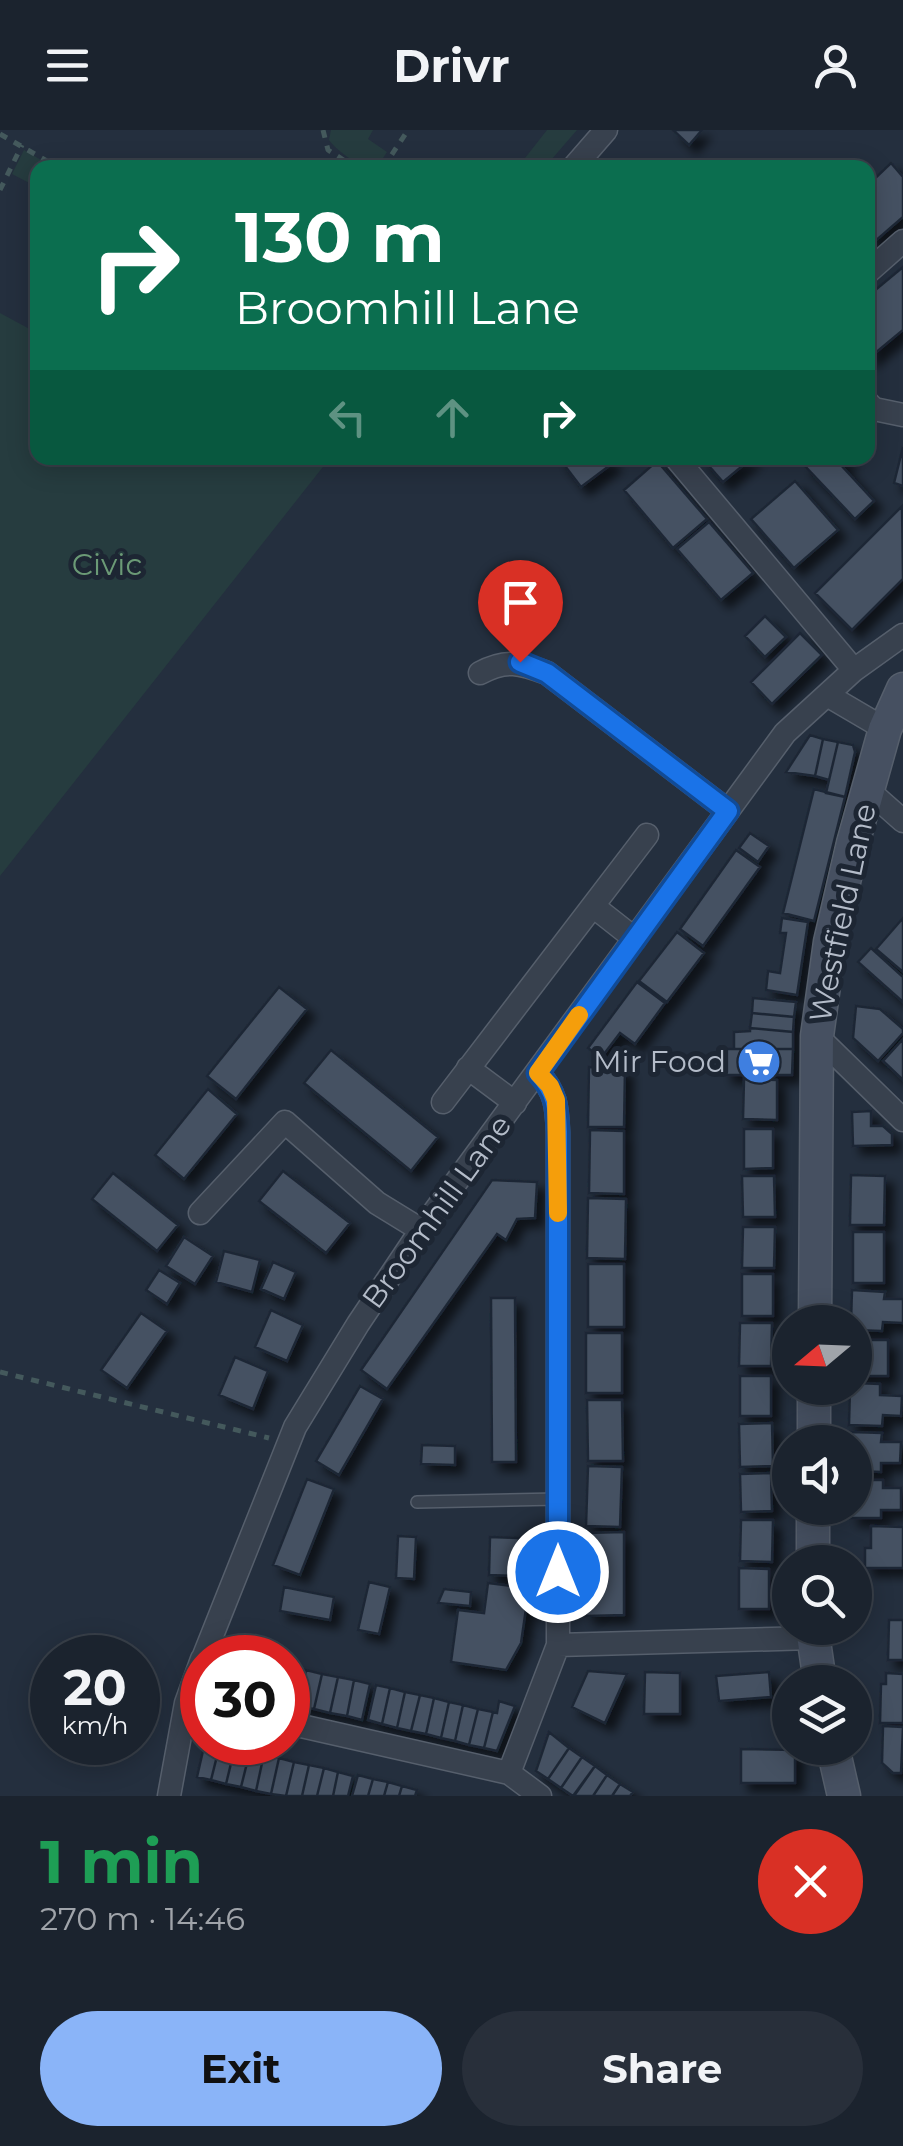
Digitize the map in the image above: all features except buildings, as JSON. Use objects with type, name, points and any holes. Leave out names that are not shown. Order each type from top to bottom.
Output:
[{"type":"street","points":[[579,160],[606,130]]},
{"type":"street","points":[[875,266],[903,241]]},
{"type":"street","points":[[875,408],[903,416]]},
{"type":"street","points":[[682,465],[854,670]]},
{"type":"street","name":"Broomhill Lane","points":[[212,1635],[288,1443],[358,1324],[422,1230],[785,733],[854,670],[903,635]]},
{"type":"street","points":[[480,673],[500,662],[520,662],[547,673],[728,811]]},
{"type":"street","name":"Westfield Lane","points":[[815,1305],[817,1036],[830,942],[885,729],[903,688]]},
{"type":"street","points":[[827,695],[885,729]]},
{"type":"street","points":[[868,790],[903,821]]},
{"type":"street","points":[[442,1102],[647,835]]},
{"type":"street","points":[[593,906],[635,939]]},
{"type":"street","points":[[817,1036],[903,1120]]},
{"type":"street","points":[[468,1068],[516,1103]]},
{"type":"street","points":[[509,1773],[558,1645],[558,1132],[556,1100],[538,1073]]},
{"type":"street","points":[[200,1213],[285,1122],[377,1203],[422,1230]]},
{"type":"street","points":[[558,1645],[772,1635]]},
{"type":"street","points":[[310,1729],[509,1773],[540,1796]]},
{"type":"street","name":"Broomhill Lane","points":[[168,1796],[180,1754]]},
{"type":"street","points":[[837,1765],[844,1796]]},
{"type":"lane","points":[[418,1502],[558,1499]]},
{"type":"path","points":[[323,130],[328,150],[344,160]]},
{"type":"path","points":[[387,160],[408,130]]},
{"type":"path","points":[[0,134],[45,160]]},
{"type":"path","points":[[0,190],[22,146]]},
{"type":"path","points":[[0,1372],[288,1443]]},
{"type":"green space","points":[[331,130],[373,130],[368,139],[387,152],[382,160],[352,160],[329,140]]},
{"type":"green space","points":[[547,130],[577,130],[551,160],[523,160]]},
{"type":"green space","points":[[24,150],[41,160],[30,160],[30,183],[12,174]]},
{"type":"green space","name":"Civic","points":[[0,313],[30,329],[30,465],[324,465],[0,876]]},
{"type":"slow traffic","points":[[558,1213],[556,1100],[538,1073],[579,1015]]},
{"type":"place","name":"Mir Food","points":[[759,1062]]},
{"type":"route","points":[[520,662],[547,673],[728,811],[538,1073],[556,1100],[558,1132],[558,1572]]}]
